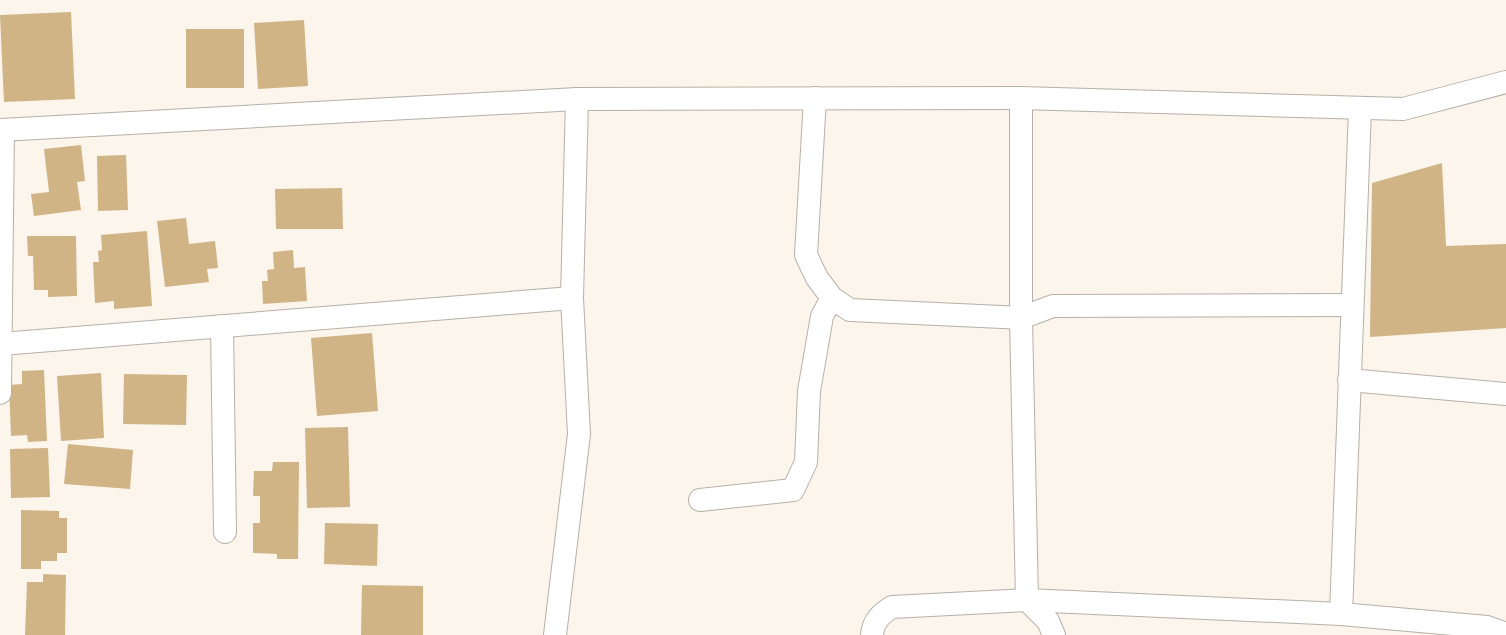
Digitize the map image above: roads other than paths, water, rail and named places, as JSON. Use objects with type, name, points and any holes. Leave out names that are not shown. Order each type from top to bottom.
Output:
[{"type":"street","points":[[0,393],[1,130],[577,99],[1021,98],[1360,109],[1403,109],[1506,82]]},
{"type":"street","points":[[815,98],[806,255],[817,278],[832,298],[850,310],[1021,318],[1053,306],[1352,305]]},
{"type":"street","points":[[1021,98],[1021,318],[1027,600],[1048,621],[1054,635]]},
{"type":"street","points":[[555,635],[579,434],[572,298],[577,99]]},
{"type":"street","points":[[1341,614],[1360,109]]},
{"type":"street","points":[[1,344],[572,298]]},
{"type":"street","points":[[700,500],[793,490],[806,462],[809,391],[822,316],[832,298]]},
{"type":"street","points":[[222,326],[225,532]]},
{"type":"street","points":[[1349,380],[1506,394]]},
{"type":"street","points":[[872,635],[875,622],[881,613],[892,607],[1027,600],[1341,614],[1487,627],[1506,634]]}]
